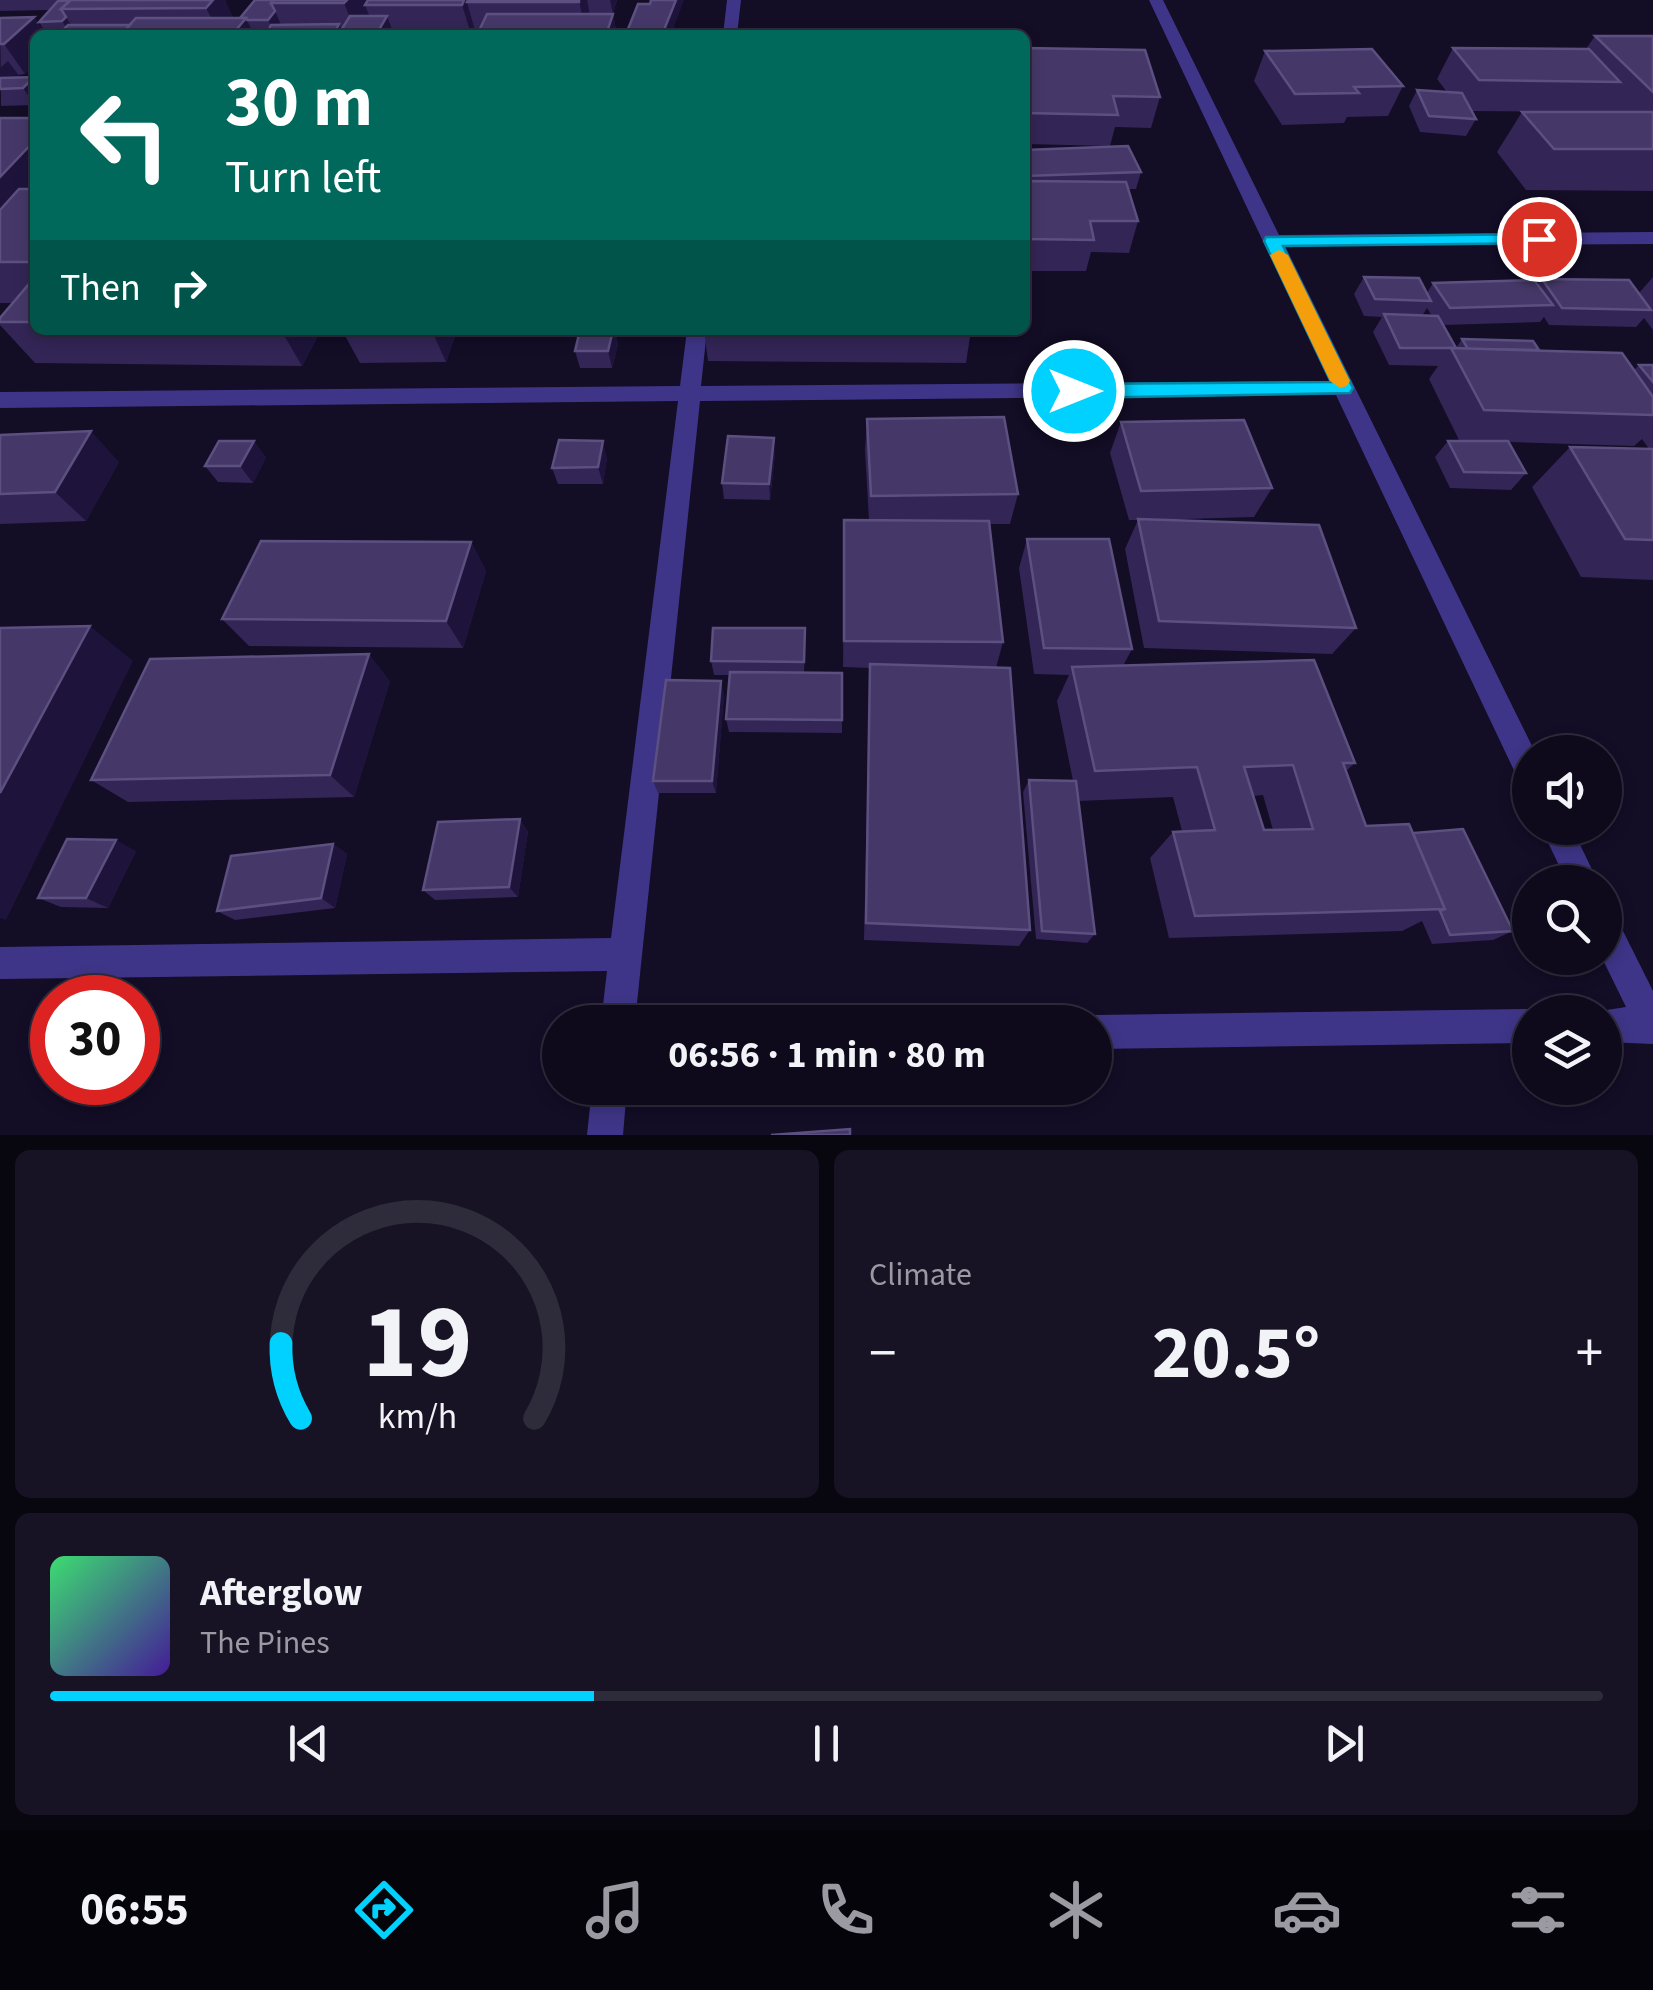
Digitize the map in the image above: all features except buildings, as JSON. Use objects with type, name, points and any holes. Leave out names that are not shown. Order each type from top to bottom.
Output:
[{"type":"street","points":[[731,30],[734,0]]},
{"type":"street","points":[[1156,0],[1512,736]]},
{"type":"street","points":[[1272,241],[1653,238]]},
{"type":"street","points":[[620,1005],[696,335]]},
{"type":"street","points":[[0,400],[1344,388]]},
{"type":"street","points":[[0,963],[625,954]]},
{"type":"street","points":[[1622,963],[1652,1026],[1622,1025]]},
{"type":"street","points":[[1112,1032],[1512,1026]]},
{"type":"street","points":[[605,1135],[608,1105]]},
{"type":"slow traffic","points":[[1279,255],[1340,381]]},
{"type":"route","points":[[1074,391],[1344,388],[1272,241],[1539,239]]}]
